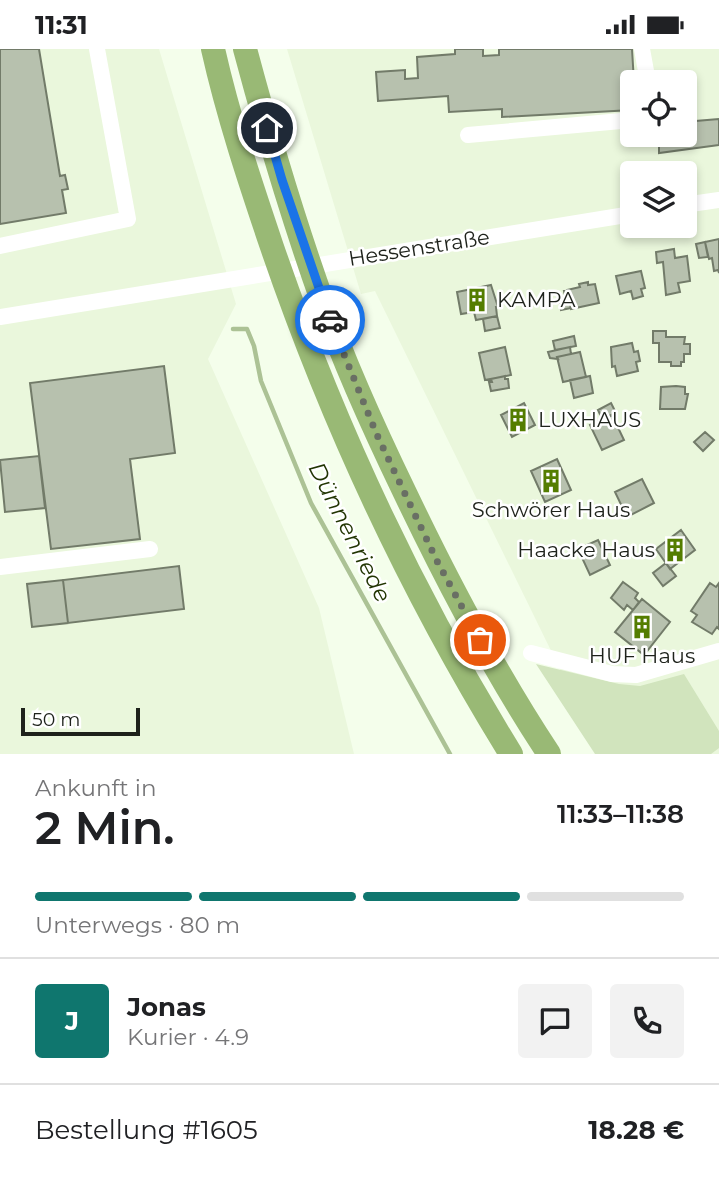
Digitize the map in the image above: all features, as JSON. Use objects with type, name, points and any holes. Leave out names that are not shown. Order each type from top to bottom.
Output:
[{"type":"highway","points":[[213,49],[256,201],[296,318],[348,448],[462,676],[511,754]]},
{"type":"highway","points":[[245,49],[282,180],[324,305],[377,435],[437,561],[490,660],[549,754]]},
{"type":"street","points":[[0,246],[128,219],[97,49]]},
{"type":"street","points":[[642,49],[646,70]]},
{"type":"street","points":[[468,135],[620,121]]},
{"type":"street","points":[[697,203],[719,200]]},
{"type":"street","name":"Hessenstraße","points":[[0,317],[620,216]]},
{"type":"street","points":[[0,567],[150,549]]},
{"type":"street","points":[[531,653],[612,674],[636,675],[719,651]]},
{"type":"shaded area","points":[[0,49],[159,49],[236,304],[208,359],[319,608],[354,754],[0,754]]},
{"type":"shaded area","points":[[287,49],[719,49],[719,754],[608,754],[580,710],[375,291],[361,294]]},
{"type":"shaded area","points":[[536,664],[619,684],[640,686],[684,674],[719,731],[719,748],[711,754],[595,754]]},
{"type":"building","points":[[0,49],[39,49],[60,176],[65,175],[68,189],[62,190],[66,213],[0,224]]},
{"type":"building","points":[[455,49],[483,49],[483,56],[499,55],[499,49],[632,49],[633,70],[620,70],[620,111],[502,117],[502,109],[449,112],[448,96],[378,101],[376,72],[405,70],[405,79],[418,78],[417,57],[455,54]]},
{"type":"building","points":[[719,119],[719,145],[659,153],[659,147],[697,147],[697,121]]},
{"type":"building","points":[[719,239],[719,273],[718,270],[714,271],[705,242]]},
{"type":"building","points":[[705,242],[708,257],[699,258],[696,244]]},
{"type":"building","points":[[674,249],[675,258],[687,256],[690,281],[678,283],[680,292],[666,295],[663,262],[657,263],[656,252]]},
{"type":"building","points":[[641,271],[645,288],[641,289],[643,296],[633,299],[631,291],[620,294],[616,276]]},
{"type":"building","points":[[588,282],[588,285],[595,284],[599,303],[571,309],[567,290]]},
{"type":"building","name":"KAMPA","points":[[491,285],[498,307],[497,316],[476,320],[474,312],[461,314],[457,292]]},
{"type":"building","points":[[564,291],[567,291],[571,308],[561,310],[559,298],[565,297]]},
{"type":"building","points":[[497,316],[500,328],[485,331],[483,319]]},
{"type":"building","points":[[653,331],[666,331],[666,337],[685,337],[684,344],[690,344],[690,354],[684,354],[681,366],[671,366],[671,362],[659,362],[659,343],[653,343]]},
{"type":"building","points":[[574,336],[576,346],[555,350],[553,341]]},
{"type":"building","points":[[632,343],[634,352],[638,351],[638,371],[617,376],[615,366],[612,367],[611,347]]},
{"type":"building","points":[[505,347],[511,375],[485,380],[479,353]]},
{"type":"building","points":[[570,347],[571,354],[557,357],[558,359],[550,358],[548,352]]},
{"type":"building","points":[[580,352],[586,377],[563,382],[557,357]]},
{"type":"building","points":[[164,366],[175,453],[130,459],[140,539],[51,549],[30,383]]},
{"type":"building","points":[[505,376],[509,388],[491,391],[491,379]]},
{"type":"building","points":[[590,376],[593,393],[574,398],[570,380]]},
{"type":"building","points":[[661,387],[685,387],[685,394],[688,394],[685,409],[660,409]]},
{"type":"building","name":"LUXHAUS","points":[[524,403],[535,425],[512,437],[501,415]]},
{"type":"building","points":[[611,403],[616,413],[602,419],[598,410]]},
{"type":"building","points":[[612,415],[624,440],[602,450],[590,425]]},
{"type":"building","points":[[705,432],[714,440],[703,451],[694,442]]},
{"type":"building","points":[[39,456],[45,508],[5,512],[0,460]]},
{"type":"building","name":"Schwörer Haus","points":[[557,459],[571,490],[545,502],[531,471]]},
{"type":"building","points":[[642,479],[654,503],[627,517],[615,492]]},
{"type":"building","name":"Haacke Haus","points":[[681,530],[695,550],[670,569],[656,549]]},
{"type":"building","points":[[598,540],[610,565],[590,575],[578,549]]},
{"type":"building","points":[[666,563],[676,576],[663,586],[653,573]]},
{"type":"building","points":[[179,566],[184,609],[68,623],[63,580]]},
{"type":"building","points":[[63,580],[68,623],[32,627],[27,584]]},
{"type":"building","points":[[623,582],[638,593],[635,598],[639,602],[633,610],[627,605],[624,610],[611,598]]},
{"type":"building","points":[[710,583],[716,587],[719,583],[719,629],[717,627],[712,634],[692,622],[697,615],[691,611]]},
{"type":"building","name":"HUF Haus","points":[[642,599],[670,622],[644,655],[615,632]]},
{"type":"waterway","name":"Dünnenriede","points":[[233,329],[247,329],[254,346],[261,381],[311,503],[450,754]]},
{"type":"way so far","points":[[330,320],[377,435],[437,561],[480,640]]},
{"type":"place","name":"KAMPA","points":[[477,300]]},
{"type":"place","name":"LUXHAUS","points":[[518,420]]},
{"type":"place","name":"Schwörer Haus","points":[[551,481]]},
{"type":"place","name":"Haacke Haus","points":[[675,550]]},
{"type":"place","name":"HUF Haus","points":[[642,627]]},
{"type":"route","points":[[267,128],[330,320]]}]
